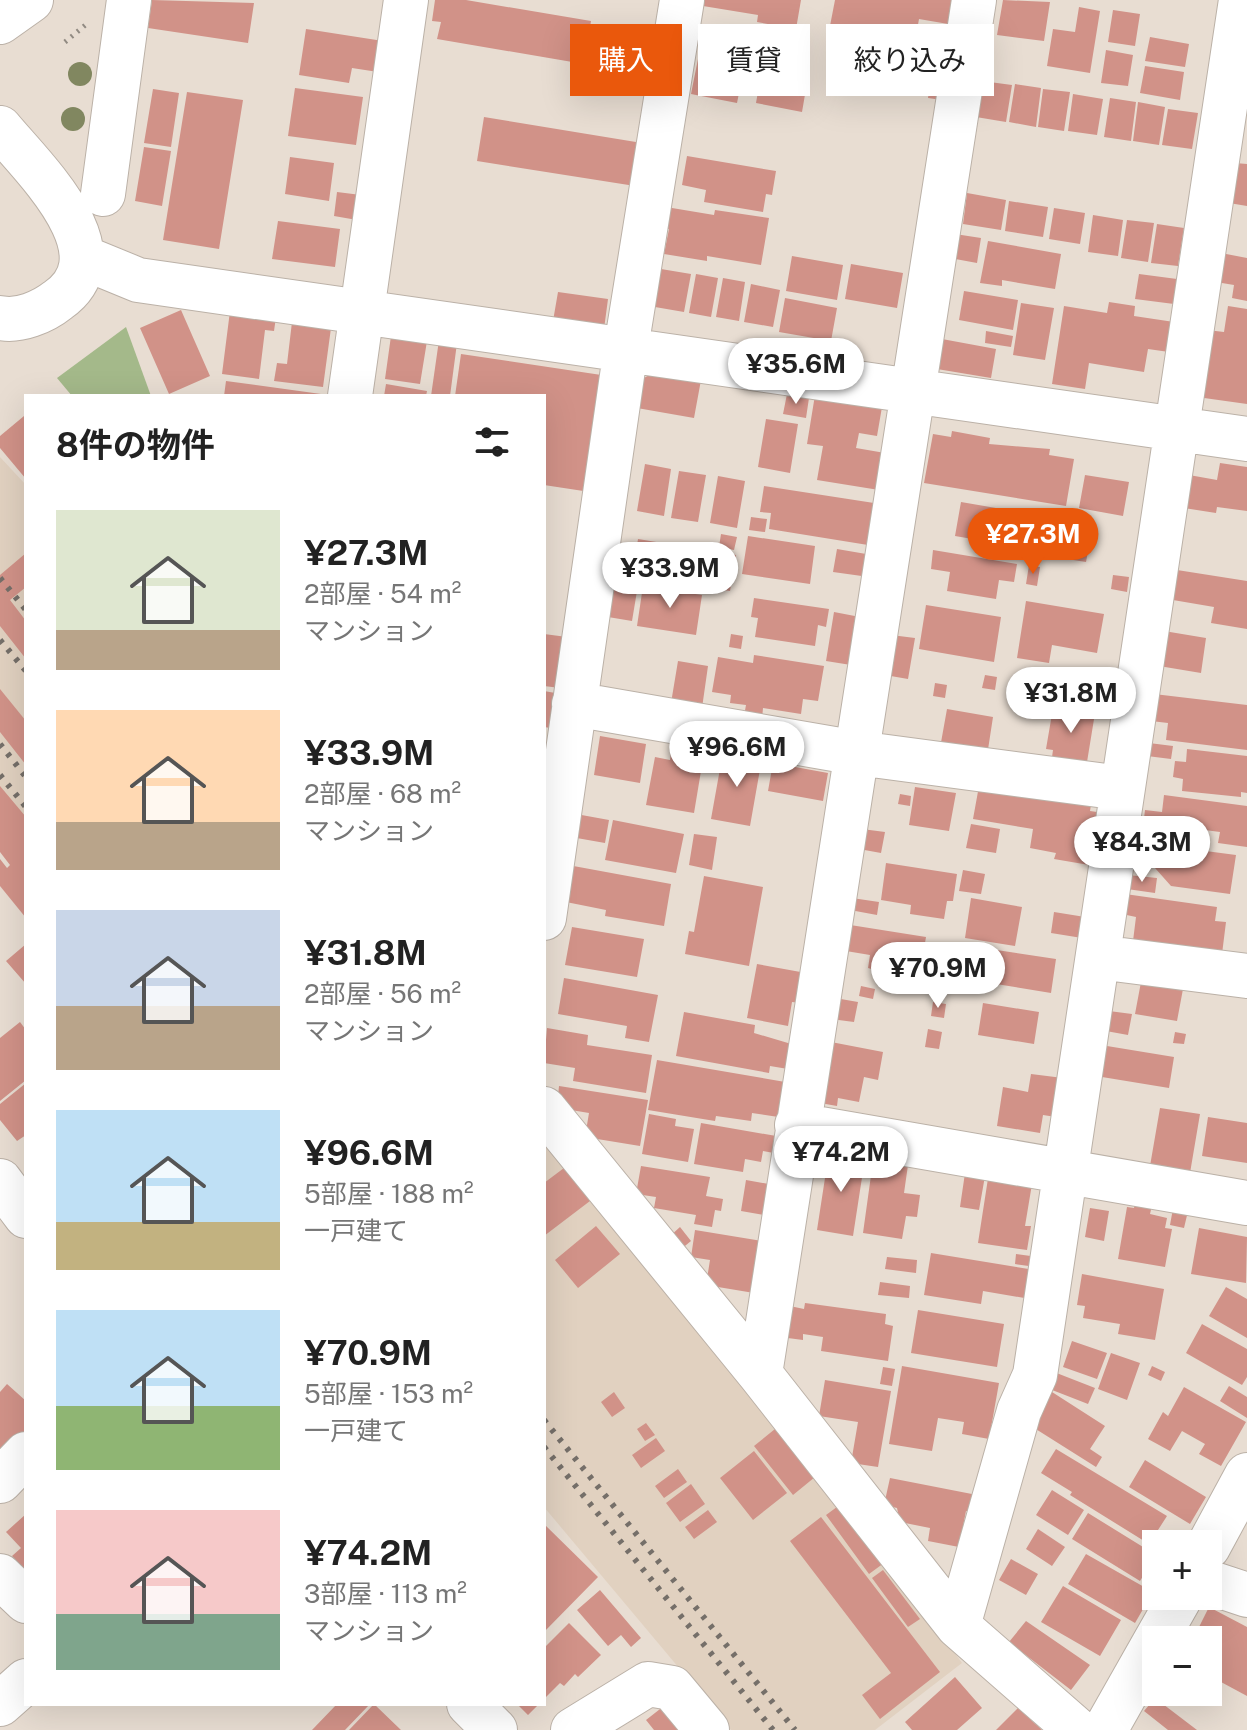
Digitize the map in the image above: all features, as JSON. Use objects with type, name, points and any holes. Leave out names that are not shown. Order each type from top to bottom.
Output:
[{"type":"street","points":[[0,22],[31,0]]},
{"type":"street","points":[[103,194],[129,0]]},
{"type":"street","points":[[350,394],[406,0]]},
{"type":"street","points":[[546,904],[626,348],[682,0]]},
{"type":"street","points":[[760,1374],[974,0]]},
{"type":"street","points":[[958,1626],[1019,1411],[1035,1375],[1238,2]]},
{"type":"street","points":[[0,128],[64,205],[77,227],[82,257],[77,280],[61,299],[35,314],[0,318]]},
{"type":"street","points":[[82,257],[138,280],[1247,439]]},
{"type":"street","points":[[574,704],[857,753],[1121,788]]},
{"type":"street","points":[[1098,957],[1243,966]]},
{"type":"street","points":[[546,1111],[760,1374],[958,1626],[1077,1730]]},
{"type":"street","points":[[797,1125],[1066,1169],[1247,1203]]},
{"type":"street","points":[[0,1181],[24,1213]]},
{"type":"street","points":[[0,1481],[24,1456]]},
{"type":"street","points":[[1217,1530],[1247,1475]]},
{"type":"street","points":[[0,1576],[24,1599]]},
{"type":"street","points":[[1222,1587],[1247,1595]]},
{"type":"street","points":[[1105,1730],[1142,1665]]},
{"type":"street","points":[[0,1704],[24,1683]]},
{"type":"street","points":[[573,1730],[648,1684],[672,1688],[707,1730]]},
{"type":"shaded area","points":[[0,457],[24,483],[24,857],[0,827]]},
{"type":"shaded area","points":[[546,1143],[831,1483],[962,1663],[875,1730],[731,1730],[546,1509]]},
{"type":"green space","points":[[126,327],[150,394],[70,394],[57,378]]},
{"type":"building","points":[[152,0],[254,3],[248,43],[148,28]]},
{"type":"building","points":[[435,0],[466,0],[591,21],[591,24],[570,24],[570,62],[437,39],[441,22],[432,21]]},
{"type":"building","points":[[704,0],[801,0],[797,24],[757,22],[758,15],[703,6]]},
{"type":"building","points":[[835,0],[959,0],[954,24],[919,19],[918,24],[830,24]]},
{"type":"building","points":[[1003,0],[1050,2],[1044,41],[997,35]]},
{"type":"building","points":[[1079,7],[1100,11],[1090,73],[1047,66],[1053,29],[1075,32]]},
{"type":"building","points":[[1113,10],[1140,14],[1135,46],[1108,42]]},
{"type":"building","points":[[306,29],[383,41],[378,72],[352,68],[349,83],[299,75]]},
{"type":"building","points":[[1150,37],[1189,44],[1185,67],[1145,61]]},
{"type":"building","points":[[1106,50],[1133,55],[1128,86],[1101,83]]},
{"type":"building","points":[[698,59],[698,95],[691,94]]},
{"type":"building","points":[[1145,66],[1184,72],[1180,100],[1140,93]]},
{"type":"building","points":[[994,83],[1012,85],[1006,122],[976,117],[980,96],[994,96]]},
{"type":"building","points":[[1015,84],[1041,88],[1036,127],[1009,122]]},
{"type":"building","points":[[295,88],[363,97],[356,145],[288,136]]},
{"type":"building","points":[[153,89],[179,93],[171,147],[144,143]]},
{"type":"building","points":[[1043,89],[1070,92],[1064,131],[1038,127]]},
{"type":"building","points":[[187,92],[243,100],[219,249],[163,240]]},
{"type":"building","points":[[1073,94],[1103,99],[1097,135],[1068,131]]},
{"type":"building","points":[[701,96],[738,96],[737,103]]},
{"type":"building","points":[[757,96],[805,96],[802,112],[756,103]]},
{"type":"building","points":[[928,96],[943,96],[942,100]]},
{"type":"building","points":[[1110,98],[1136,102],[1131,141],[1104,137]]},
{"type":"building","points":[[1138,102],[1165,107],[1159,145],[1133,141]]},
{"type":"building","points":[[1168,109],[1198,113],[1192,149],[1162,145]]},
{"type":"building","points":[[484,117],[642,143],[635,186],[477,161]]},
{"type":"building","points":[[144,147],[171,151],[162,206],[135,201]]},
{"type":"building","points":[[687,156],[776,171],[772,195],[766,194],[763,212],[704,202],[706,190],[682,185]]},
{"type":"building","points":[[290,157],[334,163],[329,201],[285,194]]},
{"type":"building","points":[[1235,163],[1247,164],[1247,206],[1229,203]]},
{"type":"building","points":[[337,192],[361,195],[357,220],[334,216]]},
{"type":"building","points":[[967,193],[1006,200],[1001,230],[963,224]]},
{"type":"building","points":[[1009,201],[1048,207],[1043,237],[1005,231]]},
{"type":"building","points":[[666,207],[714,215],[715,210],[769,218],[761,265],[707,256],[707,261],[664,254],[669,229],[662,228]]},
{"type":"building","points":[[1054,208],[1085,213],[1080,244],[1049,239]]},
{"type":"building","points":[[1093,215],[1123,220],[1118,256],[1088,252]]},
{"type":"building","points":[[1127,220],[1154,223],[1148,262],[1121,258]]},
{"type":"building","points":[[278,221],[340,229],[335,267],[272,259]]},
{"type":"building","points":[[1157,224],[1184,228],[1178,266],[1151,263]]},
{"type":"building","points":[[955,234],[981,238],[977,263],[950,258]]},
{"type":"building","points":[[988,241],[1061,254],[1055,289],[1002,280],[1002,286],[980,283]]},
{"type":"building","points":[[1221,253],[1247,258],[1247,301],[1232,298],[1234,285],[1216,282]]},
{"type":"building","points":[[792,256],[843,265],[837,300],[786,291]]},
{"type":"building","points":[[851,264],[903,273],[897,308],[845,299]]},
{"type":"building","points":[[661,269],[691,274],[684,312],[655,307]]},
{"type":"building","points":[[696,274],[718,278],[711,317],[689,313]]},
{"type":"building","points":[[1139,274],[1177,279],[1174,304],[1135,299]]},
{"type":"building","points":[[723,278],[745,282],[739,321],[716,317]]},
{"type":"building","points":[[751,284],[780,290],[773,327],[744,322]]},
{"type":"building","points":[[964,291],[1018,300],[1013,330],[959,320]]},
{"type":"building","points":[[558,292],[608,299],[604,329],[553,321]]},
{"type":"building","points":[[785,298],[837,308],[831,341],[779,332]]},
{"type":"building","points":[[1109,302],[1135,306],[1134,316],[1174,322],[1169,352],[1148,349],[1144,372],[1089,363],[1085,389],[1052,384],[1064,306],[1107,313]]},
{"type":"building","points":[[1021,303],[1054,308],[1045,360],[1013,355]]},
{"type":"building","points":[[1228,306],[1247,309],[1247,404],[1197,397],[1207,330],[1224,332]]},
{"type":"building","points":[[181,310],[210,376],[169,394],[140,328]]},
{"type":"building","points":[[230,311],[276,317],[274,331],[265,330],[259,379],[222,374]]},
{"type":"building","points":[[292,322],[331,328],[323,387],[274,381],[277,363],[287,364]]},
{"type":"building","points":[[986,331],[1013,336],[1011,347],[985,343]]},
{"type":"building","points":[[391,336],[427,341],[420,384],[385,379]]},
{"type":"building","points":[[942,339],[996,349],[991,378],[937,369]]},
{"type":"building","points":[[439,340],[457,343],[450,394],[431,394]]},
{"type":"building","points":[[461,354],[608,376],[590,492],[546,485],[546,394],[455,394]]},
{"type":"building","points":[[655,372],[701,380],[694,418],[637,408],[642,379]]},
{"type":"building","points":[[226,381],[321,394],[224,394]]},
{"type":"building","points":[[386,384],[427,391],[426,394],[384,394]]},
{"type":"building","points":[[787,394],[809,398],[806,418],[783,414]]},
{"type":"building","points":[[815,395],[882,407],[877,436],[859,433],[856,448],[885,453],[879,490],[817,480],[823,446],[807,444]]},
{"type":"building","points":[[24,416],[24,477],[0,448],[0,436]]},
{"type":"building","points":[[766,419],[798,424],[790,473],[758,467]]},
{"type":"building","points":[[952,431],[990,438],[989,444],[1050,449],[1049,455],[1074,459],[1066,506],[924,483],[933,434],[951,437]]},
{"type":"building","points":[[1220,463],[1247,467],[1247,511],[1217,507],[1216,513],[1184,508],[1189,475],[1217,480]]},
{"type":"building","points":[[645,464],[671,469],[664,516],[637,511]]},
{"type":"building","points":[[679,471],[706,475],[698,522],[671,518]]},
{"type":"building","points":[[1085,475],[1129,482],[1123,516],[1079,508]]},
{"type":"building","points":[[718,476],[745,481],[737,528],[710,523]]},
{"type":"building","points":[[764,486],[874,503],[868,545],[769,529],[771,513],[760,512]]},
{"type":"building","points":[[961,502],[1025,513],[1019,547],[955,536]]},
{"type":"building","points":[[751,517],[767,519],[765,532],[749,530]]},
{"type":"building","points":[[1041,522],[1092,530],[1086,562],[1036,554]]},
{"type":"building","points":[[721,534],[737,537],[734,550],[719,547]]},
{"type":"building","points":[[748,536],[815,546],[810,584],[742,574]]},
{"type":"building","points":[[638,539],[736,555],[730,591],[632,575]]},
{"type":"building","points":[[837,549],[872,555],[869,577],[833,572]]},
{"type":"building","points":[[933,550],[1017,564],[1014,582],[999,580],[996,599],[947,591],[950,572],[931,569]]},
{"type":"building","points":[[24,555],[24,589],[10,600],[24,618],[24,656],[0,626],[0,575]]},
{"type":"building","points":[[1029,565],[1040,567],[1037,586],[1026,584]]},
{"type":"building","points":[[1177,570],[1247,581],[1247,629],[1211,623],[1214,607],[1173,600]]},
{"type":"building","points":[[1113,575],[1129,577],[1127,592],[1111,589]]},
{"type":"building","points":[[643,586],[702,595],[696,635],[637,626]]},
{"type":"building","points":[[613,588],[637,591],[632,621],[608,617]]},
{"type":"building","points":[[754,598],[829,609],[826,627],[818,625],[815,646],[755,637],[758,618],[751,617]]},
{"type":"building","points":[[1026,601],[1104,614],[1097,653],[1052,645],[1049,663],[1017,658]]},
{"type":"building","points":[[926,605],[1001,617],[994,662],[919,649]]},
{"type":"building","points":[[834,612],[860,617],[851,665],[826,661]]},
{"type":"building","points":[[1164,631],[1206,638],[1201,673],[1159,666]]},
{"type":"building","points":[[546,634],[567,637],[560,688],[546,686]]},
{"type":"building","points":[[731,634],[743,636],[741,649],[729,647]]},
{"type":"building","points":[[891,635],[915,638],[908,679],[885,675]]},
{"type":"building","points":[[754,655],[824,666],[818,701],[803,699],[801,714],[763,708],[762,719],[744,716],[746,705],[730,703],[731,695],[712,692],[718,657],[753,663]]},
{"type":"building","points":[[678,661],[708,666],[702,708],[671,703]]},
{"type":"building","points":[[985,675],[997,677],[995,690],[982,688]]},
{"type":"building","points":[[1079,677],[1117,683],[1114,704],[1076,698]]},
{"type":"building","points":[[935,683],[947,685],[945,698],[933,696]]},
{"type":"building","points":[[0,689],[24,719],[24,762],[0,732]]},
{"type":"building","points":[[546,691],[561,694],[557,729],[546,727]]},
{"type":"building","points":[[1154,694],[1247,705],[1247,750],[1166,740],[1168,723],[1151,721]]},
{"type":"building","points":[[947,709],[993,717],[987,756],[940,748]]},
{"type":"building","points":[[1062,709],[1095,713],[1087,762],[1052,757],[1053,750],[1046,749],[1052,714],[1061,715]]},
{"type":"building","points":[[600,736],[646,744],[640,783],[594,775]]},
{"type":"building","points":[[673,741],[705,747],[694,813],[646,805],[655,757],[670,760]]},
{"type":"building","points":[[1149,743],[1173,746],[1171,759],[1147,756]]},
{"type":"building","points":[[1187,749],[1247,756],[1247,793],[1241,792],[1241,797],[1182,791],[1183,779],[1173,777],[1175,761],[1186,762]]},
{"type":"building","points":[[723,752],[762,758],[750,826],[711,819]]},
{"type":"building","points":[[773,763],[828,773],[823,801],[768,791]]},
{"type":"building","points":[[0,786],[24,815],[24,916],[0,886],[0,859],[7,868],[10,865],[0,852]]},
{"type":"building","points":[[979,786],[1091,805],[1090,811],[1104,813],[1095,866],[1054,859],[1056,853],[1030,848],[1033,829],[973,819]]},
{"type":"building","points":[[915,787],[956,793],[949,831],[909,825]]},
{"type":"building","points":[[900,794],[911,796],[910,806],[898,804]]},
{"type":"building","points":[[1164,795],[1247,806],[1247,847],[1218,843],[1220,832],[1182,827],[1180,840],[1142,835],[1145,810],[1162,812]]},
{"type":"building","points":[[576,814],[609,820],[605,843],[571,837]]},
{"type":"building","points":[[613,820],[684,834],[676,873],[605,860]]},
{"type":"building","points":[[971,824],[1000,829],[996,853],[966,848]]},
{"type":"building","points":[[862,829],[885,832],[881,853],[859,849]]},
{"type":"building","points":[[694,834],[717,837],[712,870],[689,865]]},
{"type":"building","points":[[1145,843],[1236,855],[1230,894],[1171,886],[1155,868],[1157,859],[1143,857]]},
{"type":"building","points":[[886,863],[957,874],[953,901],[947,901],[944,919],[910,914],[911,905],[881,900]]},
{"type":"building","points":[[568,865],[671,884],[664,926],[605,916],[606,910],[561,901]]},
{"type":"building","points":[[963,870],[985,874],[981,894],[959,891]]},
{"type":"building","points":[[1128,875],[1157,878],[1155,893],[1127,889]]},
{"type":"building","points":[[704,876],[763,887],[749,966],[685,954],[689,931],[694,932]]},
{"type":"building","points":[[1125,894],[1217,907],[1215,921],[1226,922],[1222,954],[1133,941],[1136,917],[1122,914]]},
{"type":"building","points":[[852,898],[879,902],[877,915],[850,910]]},
{"type":"building","points":[[971,898],[1022,907],[1015,946],[965,938]]},
{"type":"building","points":[[1054,912],[1085,917],[1082,938],[1051,933]]},
{"type":"building","points":[[844,924],[926,937],[918,984],[874,977],[875,970],[868,968],[870,955],[840,950]]},
{"type":"building","points":[[572,927],[644,939],[637,977],[565,965]]},
{"type":"building","points":[[964,945],[1056,959],[1051,993],[959,978]]},
{"type":"building","points":[[24,946],[24,982],[6,961]]},
{"type":"building","points":[[757,964],[806,973],[801,1003],[792,1002],[788,1026],[747,1018]]},
{"type":"building","points":[[564,978],[658,995],[649,1042],[625,1038],[627,1026],[558,1014]]},
{"type":"building","points":[[1141,982],[1183,989],[1177,1021],[1135,1014]]},
{"type":"building","points":[[861,986],[875,989],[873,999],[859,996]]},
{"type":"building","points":[[835,998],[858,1002],[854,1022],[831,1019]]},
{"type":"building","points":[[933,1002],[946,1004],[944,1018],[931,1016]]},
{"type":"building","points":[[983,1003],[1039,1012],[1034,1044],[978,1035]]},
{"type":"building","points":[[1109,1011],[1132,1014],[1128,1035],[1106,1031]]},
{"type":"building","points":[[684,1012],[755,1025],[754,1033],[798,1046],[794,1070],[770,1066],[769,1073],[676,1056]]},
{"type":"building","points":[[20,1022],[24,1027],[24,1082],[0,1101],[0,1038]]},
{"type":"building","points":[[547,1028],[588,1035],[587,1045],[652,1055],[646,1093],[573,1081],[575,1068],[546,1063]]},
{"type":"building","points":[[928,1029],[942,1032],[939,1049],[925,1047]]},
{"type":"building","points":[[1175,1032],[1186,1034],[1184,1044],[1173,1043]]},
{"type":"building","points":[[831,1042],[883,1052],[878,1080],[864,1077],[859,1102],[838,1098],[837,1106],[820,1103]]},
{"type":"building","points":[[1107,1046],[1174,1057],[1169,1088],[1102,1077]]},
{"type":"building","points":[[657,1060],[791,1083],[785,1118],[752,1113],[751,1121],[716,1116],[715,1121],[648,1110]]},
{"type":"building","points":[[1031,1074],[1063,1078],[1056,1117],[1043,1115],[1040,1133],[997,1126],[1003,1087],[1028,1092]]},
{"type":"building","points":[[24,1085],[24,1136],[17,1141],[0,1120],[0,1104]]},
{"type":"building","points":[[559,1086],[648,1100],[640,1146],[585,1137],[589,1113],[571,1110],[558,1096]]},
{"type":"building","points":[[1160,1108],[1200,1114],[1190,1173],[1150,1166]]},
{"type":"building","points":[[649,1114],[676,1119],[675,1126],[694,1129],[688,1162],[642,1154]]},
{"type":"building","points":[[1208,1117],[1247,1123],[1247,1163],[1202,1156]]},
{"type":"building","points":[[701,1123],[782,1137],[779,1154],[763,1151],[761,1162],[745,1159],[743,1172],[694,1164]]},
{"type":"building","points":[[829,1152],[865,1158],[853,1236],[817,1230]]},
{"type":"building","points":[[873,1161],[908,1165],[904,1193],[920,1195],[917,1217],[906,1216],[902,1239],[863,1233]]},
{"type":"building","points":[[641,1166],[710,1177],[706,1196],[723,1199],[721,1211],[715,1210],[712,1227],[694,1224],[696,1215],[654,1208],[656,1197],[636,1194]]},
{"type":"building","points":[[564,1168],[590,1201],[546,1234],[546,1182]]},
{"type":"building","points":[[989,1172],[1033,1178],[1025,1226],[1031,1226],[1027,1250],[978,1243]]},
{"type":"building","points":[[965,1173],[985,1176],[979,1210],[960,1207]]},
{"type":"building","points":[[746,1180],[774,1185],[769,1216],[741,1211]]},
{"type":"building","points":[[1136,1198],[1153,1201],[1150,1214],[1167,1218],[1165,1228],[1172,1229],[1165,1267],[1118,1259],[1127,1207],[1134,1208]]},
{"type":"building","points":[[1174,1203],[1189,1207],[1184,1228],[1170,1225]]},
{"type":"building","points":[[1090,1208],[1109,1211],[1104,1241],[1085,1237]]},
{"type":"building","points":[[596,1226],[620,1254],[578,1288],[555,1260]]},
{"type":"building","points":[[680,1227],[691,1241],[680,1250],[669,1237]]},
{"type":"building","points":[[1199,1228],[1247,1237],[1246,1283],[1191,1274]]},
{"type":"building","points":[[695,1230],[762,1241],[754,1293],[706,1285],[710,1260],[691,1257]]},
{"type":"building","points":[[931,1253],[1035,1270],[1030,1299],[983,1291],[981,1304],[924,1295]]},
{"type":"building","points":[[1016,1254],[1038,1257],[1036,1267],[1015,1264]]},
{"type":"building","points":[[887,1257],[917,1260],[916,1273],[885,1269]]},
{"type":"building","points":[[1082,1274],[1164,1289],[1155,1340],[1118,1334],[1120,1324],[1083,1318],[1085,1306],[1077,1305]]},
{"type":"building","points":[[880,1282],[910,1286],[909,1298],[878,1295]]},
{"type":"building","points":[[1226,1287],[1247,1299],[1247,1338],[1209,1316]]},
{"type":"building","points":[[805,1303],[886,1314],[885,1324],[893,1326],[888,1361],[821,1351],[823,1337],[803,1334],[803,1340],[780,1337],[785,1305],[804,1309]]},
{"type":"building","points":[[918,1310],[1004,1324],[997,1367],[911,1353]]},
{"type":"building","points":[[1202,1324],[1247,1349],[1247,1377],[1242,1385],[1186,1353]]},
{"type":"building","points":[[1072,1341],[1107,1353],[1097,1379],[1063,1367]]},
{"type":"building","points":[[1111,1353],[1140,1363],[1127,1400],[1098,1389]]},
{"type":"building","points":[[902,1366],[999,1383],[989,1439],[962,1434],[964,1422],[938,1418],[932,1451],[889,1444]]},
{"type":"building","points":[[1152,1366],[1165,1372],[1161,1381],[1148,1375]]},
{"type":"building","points":[[883,1367],[895,1369],[892,1386],[880,1384]]},
{"type":"building","points":[[1054,1372],[1095,1388],[1088,1404],[1047,1388]]},
{"type":"building","points":[[825,1380],[891,1391],[878,1467],[851,1463],[858,1422],[819,1416]]},
{"type":"building","points":[[7,1384],[24,1399],[24,1440],[0,1454],[0,1392]]},
{"type":"building","points":[[1229,1386],[1247,1397],[1247,1418],[1220,1401]]},
{"type":"building","points":[[1184,1387],[1246,1422],[1221,1466],[1199,1454],[1205,1444],[1182,1431],[1170,1451],[1148,1439],[1163,1412],[1168,1416]]},
{"type":"building","points":[[614,1392],[625,1408],[612,1417],[601,1402]]},
{"type":"building","points":[[1052,1392],[1105,1426],[1090,1449],[1102,1457],[1096,1467],[1031,1426]]},
{"type":"building","points":[[646,1423],[655,1435],[645,1441],[637,1429]]},
{"type":"building","points":[[775,1429],[815,1477],[793,1495],[754,1446]]},
{"type":"building","points":[[656,1438],[665,1451],[641,1468],[632,1455]]},
{"type":"building","points":[[1056,1449],[1167,1516],[1158,1530],[1142,1530],[1142,1540],[1041,1473]]},
{"type":"building","points":[[754,1451],[787,1493],[753,1520],[720,1478]]},
{"type":"building","points":[[1145,1460],[1206,1497],[1190,1524],[1129,1487]]},
{"type":"building","points":[[678,1469],[687,1482],[664,1498],[655,1486]]},
{"type":"building","points":[[890,1478],[977,1495],[974,1512],[966,1511],[959,1547],[928,1541],[930,1528],[900,1522],[897,1508],[884,1505]]},
{"type":"building","points":[[691,1484],[705,1504],[680,1522],[666,1503]]},
{"type":"building","points":[[1052,1490],[1084,1510],[1068,1535],[1036,1515]]},
{"type":"building","points":[[841,1504],[884,1563],[869,1574],[826,1515]]},
{"type":"building","points":[[708,1510],[717,1522],[694,1539],[685,1527]]},
{"type":"building","points":[[1088,1513],[1142,1546],[1142,1578],[1140,1581],[1072,1539]]},
{"type":"building","points":[[24,1516],[24,1570],[12,1556],[21,1548],[6,1532]]},
{"type":"building","points":[[821,1517],[940,1672],[880,1719],[862,1695],[891,1673],[790,1541]]},
{"type":"building","points":[[546,1526],[598,1577],[546,1630]]},
{"type":"building","points":[[1038,1529],[1065,1547],[1052,1566],[1026,1549]]},
{"type":"building","points":[[1086,1554],[1142,1586],[1143,1610],[1135,1623],[1068,1584]]},
{"type":"building","points":[[1011,1559],[1038,1574],[1026,1595],[999,1580]]},
{"type":"building","points":[[883,1570],[920,1619],[908,1627],[872,1578]]},
{"type":"building","points":[[1063,1586],[1121,1620],[1100,1656],[1041,1622]]},
{"type":"building","points":[[600,1590],[641,1638],[631,1647],[621,1635],[608,1646],[577,1610]]},
{"type":"building","points":[[1208,1610],[1215,1610],[1247,1627],[1247,1696],[1222,1683],[1222,1626],[1200,1626]]},
{"type":"building","points":[[1026,1621],[1090,1665],[1071,1690],[1009,1642]]},
{"type":"building","points":[[569,1623],[601,1655],[578,1677],[575,1674],[564,1686],[560,1683],[546,1697],[546,1646]]},
{"type":"building","points":[[955,1677],[982,1708],[957,1730],[912,1730],[905,1722]]},
{"type":"building","points":[[669,1702],[690,1730],[654,1730],[646,1720]]},
{"type":"building","points":[[335,1706],[368,1706],[345,1730],[312,1730]]},
{"type":"building","points":[[372,1706],[376,1706],[401,1730],[349,1730]]},
{"type":"building","points":[[519,1706],[537,1706],[528,1715]]},
{"type":"building","points":[[1148,1706],[1166,1706],[1197,1730],[1168,1730],[1144,1711]]},
{"type":"building","points":[[1018,1708],[1042,1730],[996,1730]]},
{"type":"railway","points":[[0,578],[24,608]]},
{"type":"railway","points":[[0,640],[24,669]]},
{"type":"railway","points":[[0,744],[24,774]]},
{"type":"railway","points":[[0,775],[24,805]]},
{"type":"railway","points":[[546,1422],[795,1730]]},
{"type":"railway","points":[[546,1449],[773,1730]]}]
